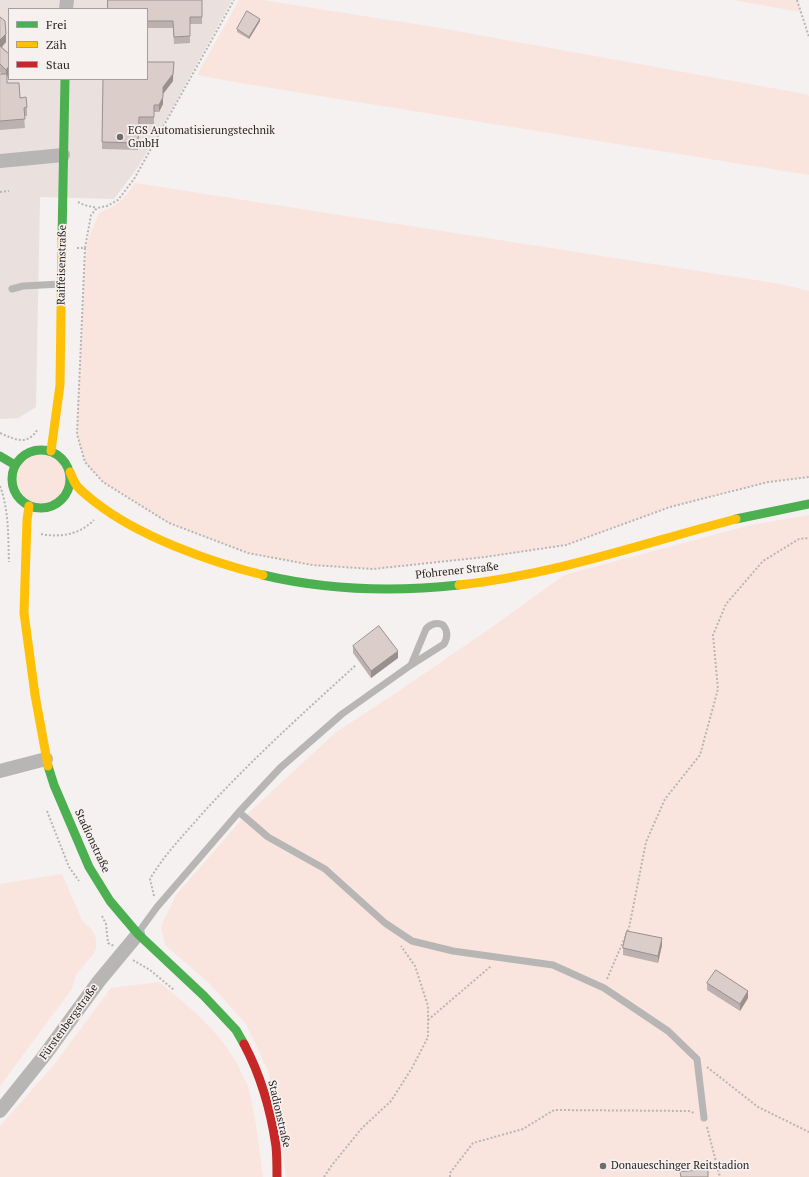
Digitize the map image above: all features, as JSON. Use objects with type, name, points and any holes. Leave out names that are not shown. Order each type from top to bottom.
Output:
[{"type":"street","name":"Raiffeisenstraße","points":[[51,451],[60,385],[65,80]]},
{"type":"street","points":[[0,161],[63,155]]},
{"type":"street","points":[[38,450],[51,451],[65,462],[70,472],[68,490],[63,498],[48,508],[29,506],[21,500],[13,488],[12,474],[15,465],[21,457],[29,452],[38,450]]},
{"type":"street","points":[[0,456],[15,465]]},
{"type":"street","name":"Pfohrener Straße","points":[[70,472],[77,486],[112,515],[174,545],[252,572],[313,584],[352,587],[408,589],[471,584],[593,558],[735,519],[809,504]]},
{"type":"street","points":[[56,504],[68,504]]},
{"type":"street","name":"Stadionstraße","points":[[29,506],[26,531],[24,613],[35,695],[46,759],[54,785],[89,867],[110,901],[138,934],[204,996],[236,1030],[252,1059],[265,1098],[276,1147],[277,1177]]},
{"type":"street","name":"Pfohrener Straße","points":[[88,508],[112,515]]},
{"type":"street","points":[[0,771],[46,759]]},
{"type":"street","name":"Fürstenbergstraße","points":[[0,1111],[44,1056],[99,981],[138,934]]},
{"type":"lane","points":[[12,290],[23,286],[61,284]]},
{"type":"lane","points":[[138,934],[157,907],[280,768],[342,714],[411,665],[444,644],[447,639],[447,633],[443,625],[439,623],[428,626],[411,665]]},
{"type":"lane","points":[[240,812],[268,837],[325,869],[385,923],[412,941],[454,951],[553,965],[604,988],[668,1031],[697,1059],[704,1118]]},
{"type":"path","points":[[75,196],[78,202],[97,208],[107,206],[118,200],[134,179],[234,0]]},
{"type":"path","points":[[797,0],[809,37]]},
{"type":"path","points":[[0,192],[9,191]]},
{"type":"path","points":[[97,208],[92,215],[85,248],[77,434],[85,462],[103,482],[169,523],[248,553],[312,565],[373,569],[485,557],[566,545],[670,507],[768,482],[809,477]]},
{"type":"path","points":[[62,249],[85,248]]},
{"type":"path","points":[[0,433],[8,437]]},
{"type":"path","points":[[26,531],[54,536],[71,534],[82,530],[93,521],[100,512]]},
{"type":"path","points":[[604,988],[629,928],[646,842],[665,799],[700,755],[718,689],[713,636],[726,604],[763,561],[799,539],[809,538]]},
{"type":"path","points":[[157,907],[150,879],[160,862],[273,740],[356,665]]},
{"type":"path","points":[[324,1177],[332,1164],[362,1128],[391,1101],[412,1068],[428,1037],[428,1006],[415,966],[398,942]]},
{"type":"path","points":[[124,951],[133,961],[150,970],[177,993]]},
{"type":"path","points":[[428,1020],[500,958]]},
{"type":"path","points":[[697,1059],[758,1107],[809,1132]]},
{"type":"path","points":[[450,1177],[450,1174],[473,1143],[523,1129],[554,1110],[689,1111],[704,1118],[720,1177]]},
{"type":"shaded area","points":[[0,0],[232,0],[162,127],[136,170],[114,199],[40,197],[36,407],[18,418],[0,419]]},
{"type":"shaded area","points":[[239,0],[262,0],[434,27],[805,94],[809,96],[809,175],[197,75]]},
{"type":"shaded area","points":[[732,0],[797,0],[801,12]]},
{"type":"shaded area","points":[[135,183],[781,284],[809,291],[809,477],[768,482],[670,507],[566,545],[485,557],[373,569],[312,565],[248,553],[169,523],[103,482],[85,462],[77,434],[85,248],[99,213],[120,201]]},
{"type":"shaded area","points":[[42,454],[52,456],[60,461],[65,469],[67,479],[65,489],[60,497],[52,502],[42,504],[32,502],[24,497],[19,489],[17,479],[19,469],[24,461],[32,456]]},
{"type":"shaded area","points":[[809,515],[809,1177],[286,1177],[279,1117],[268,1070],[246,1024],[209,983],[165,945],[161,926],[176,895],[242,819],[335,733],[495,625],[564,575],[751,525]]},
{"type":"shaded area","points":[[62,874],[82,920],[92,930],[96,939],[96,948],[94,953],[76,975],[72,988],[66,997],[0,1086],[0,884]]},
{"type":"shaded area","points":[[159,982],[184,1002],[207,1024],[218,1036],[236,1062],[249,1090],[263,1177],[0,1177],[0,1126],[53,1066],[111,988]]},
{"type":"building","points":[[108,0],[202,0],[202,17],[190,17],[190,36],[174,37],[173,21],[148,21],[148,8],[108,8]]},
{"type":"building","points":[[247,11],[260,19],[249,37],[237,29]]},
{"type":"building","points":[[0,17],[5,21],[6,34],[0,40]]},
{"type":"building","points":[[0,46],[8,53],[8,67],[6,70],[0,64]]},
{"type":"building","points":[[148,62],[174,62],[173,74],[163,87],[163,97],[159,105],[154,105],[154,117],[139,117],[138,143],[102,142],[103,80],[148,80]]},
{"type":"building","points":[[0,74],[7,74],[7,83],[19,83],[20,98],[26,97],[27,107],[24,108],[25,119],[0,121]]},
{"type":"building","points":[[379,626],[398,651],[371,671],[353,646]]},
{"type":"building","points":[[627,931],[662,938],[658,956],[623,948]]},
{"type":"building","points":[[716,970],[748,991],[740,1004],[707,983]]},
{"type":"building","points":[[708,1170],[708,1177],[681,1177],[680,1172]]},
{"type":"traffic: fast","points":[[62,238],[65,80]]},
{"type":"traffic: fast","points":[[35,450],[47,450],[62,458],[70,473],[70,479],[70,485],[62,500],[47,508],[35,508],[20,500],[12,485],[12,473],[20,458],[35,450]]},
{"type":"traffic: fast","points":[[0,456],[15,465]]},
{"type":"traffic: fast","points":[[736,519],[809,504]]},
{"type":"traffic: fast","points":[[263,575],[336,587],[385,589],[459,585]]},
{"type":"traffic: fast","points":[[48,766],[54,785],[89,867],[110,901],[138,934],[204,996],[236,1030],[244,1044]]},
{"type":"traffic: slow","points":[[51,451],[60,385],[62,238]]},
{"type":"traffic: slow","points":[[70,472],[76,484],[83,492],[112,514],[132,526],[153,537],[198,555],[242,570],[263,575]]},
{"type":"traffic: slow","points":[[29,506],[27,520],[24,613],[35,695],[48,766]]},
{"type":"traffic: slow","points":[[459,585],[529,574],[564,566],[736,519]]},
{"type":"traffic: jam","points":[[244,1044],[260,1080],[268,1107],[276,1146],[277,1177]]},
{"type":"place","name":"EGS Automatisierungstechnik GmbH","points":[[120,137]]},
{"type":"place","name":"Donaueschinger Reitstadion","points":[[603,1166]]}]
